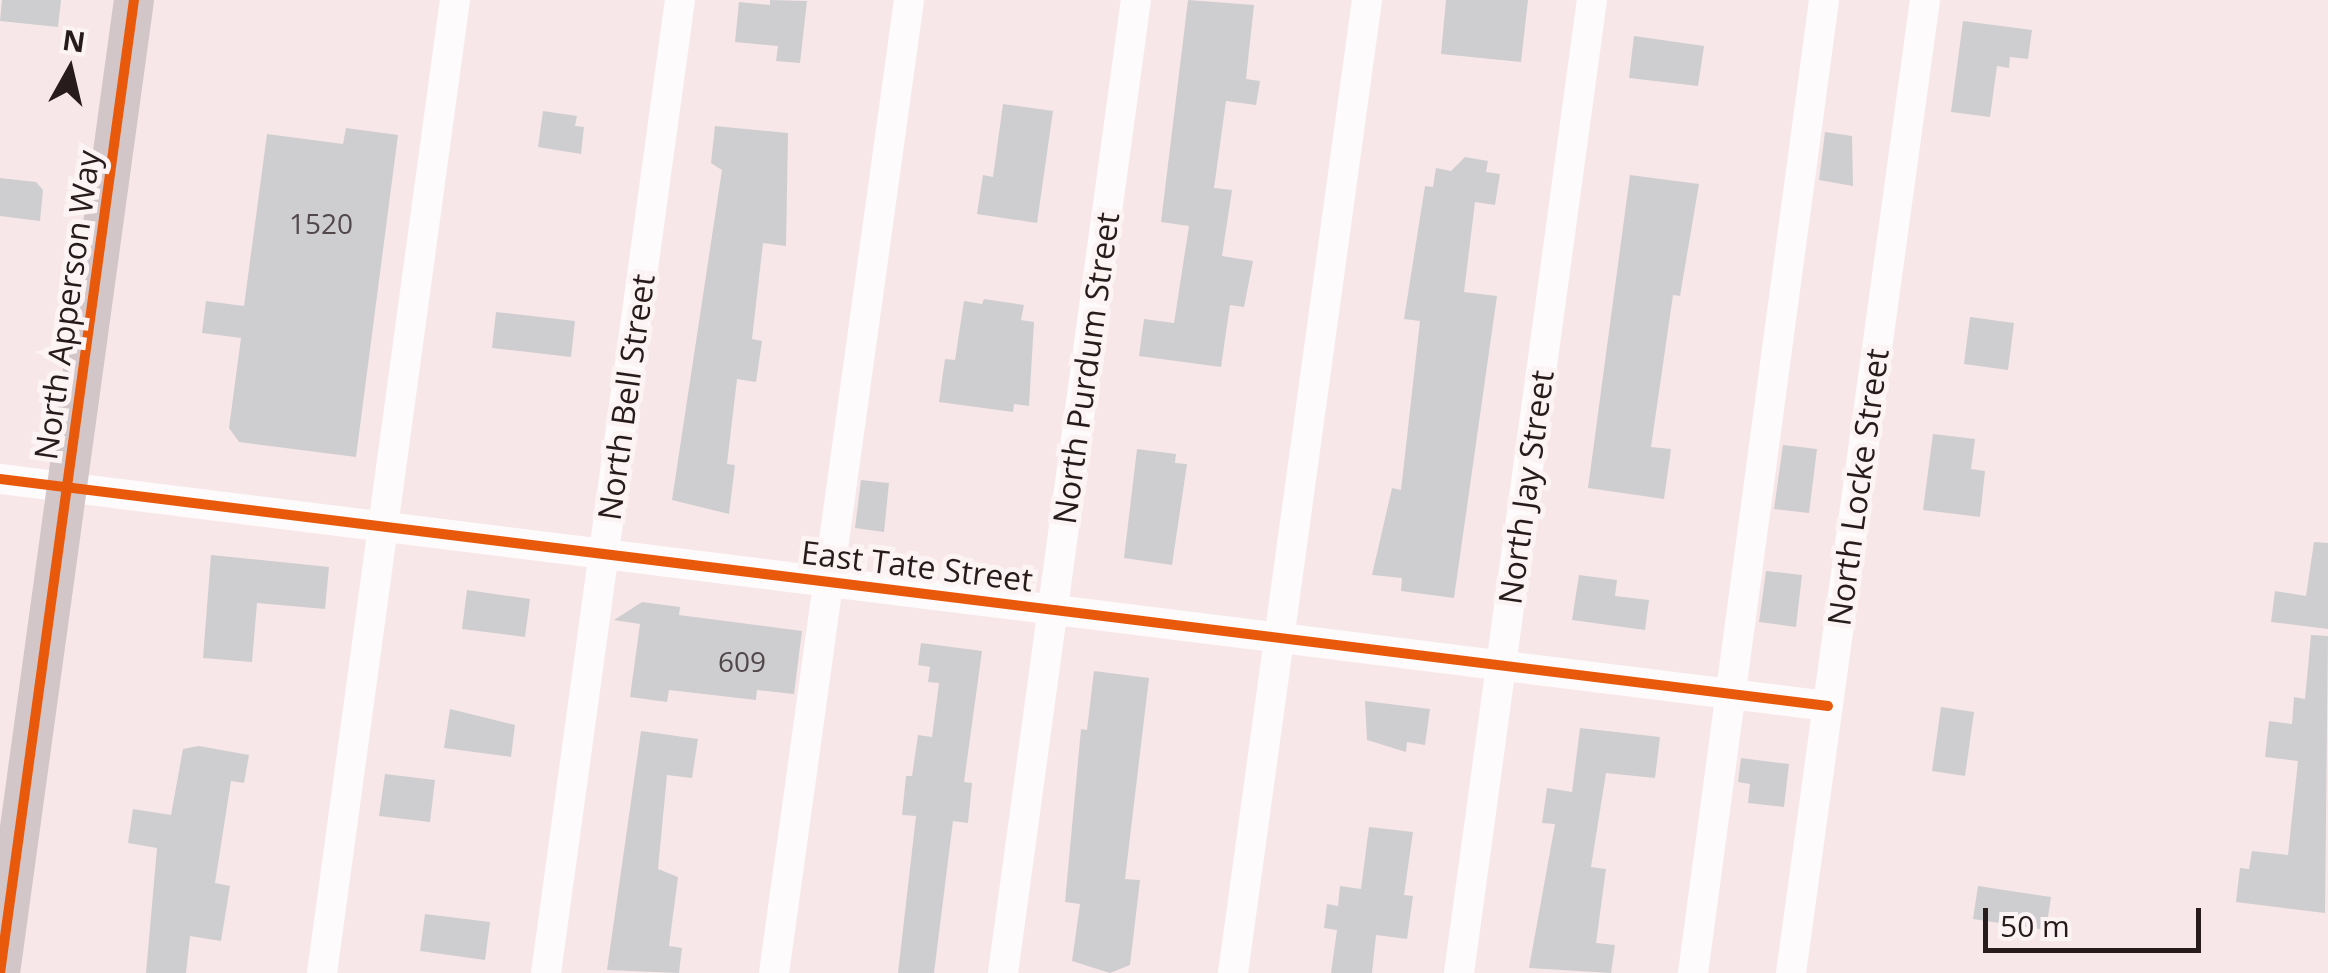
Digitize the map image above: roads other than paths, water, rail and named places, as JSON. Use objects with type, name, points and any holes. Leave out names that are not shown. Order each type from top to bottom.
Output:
[{"type":"main road","name":"North Apperson Way","points":[[0,972],[134,0]]},
{"type":"street","points":[[322,973],[455,0]]},
{"type":"street","name":"North Bell Street","points":[[546,973],[680,0]]},
{"type":"street","points":[[774,973],[909,0]]},
{"type":"street","name":"North Purdum Street","points":[[1003,973],[1136,0]]},
{"type":"street","points":[[1233,973],[1367,0]]},
{"type":"street","name":"North Jay Street","points":[[1460,973],[1592,0]]},
{"type":"street","points":[[1694,973],[1728,693],[1824,0]]},
{"type":"street","name":"North Locke Street","points":[[1791,973],[1925,0]]},
{"type":"street","name":"East Tate Street","points":[[0,479],[1828,706]]}]
